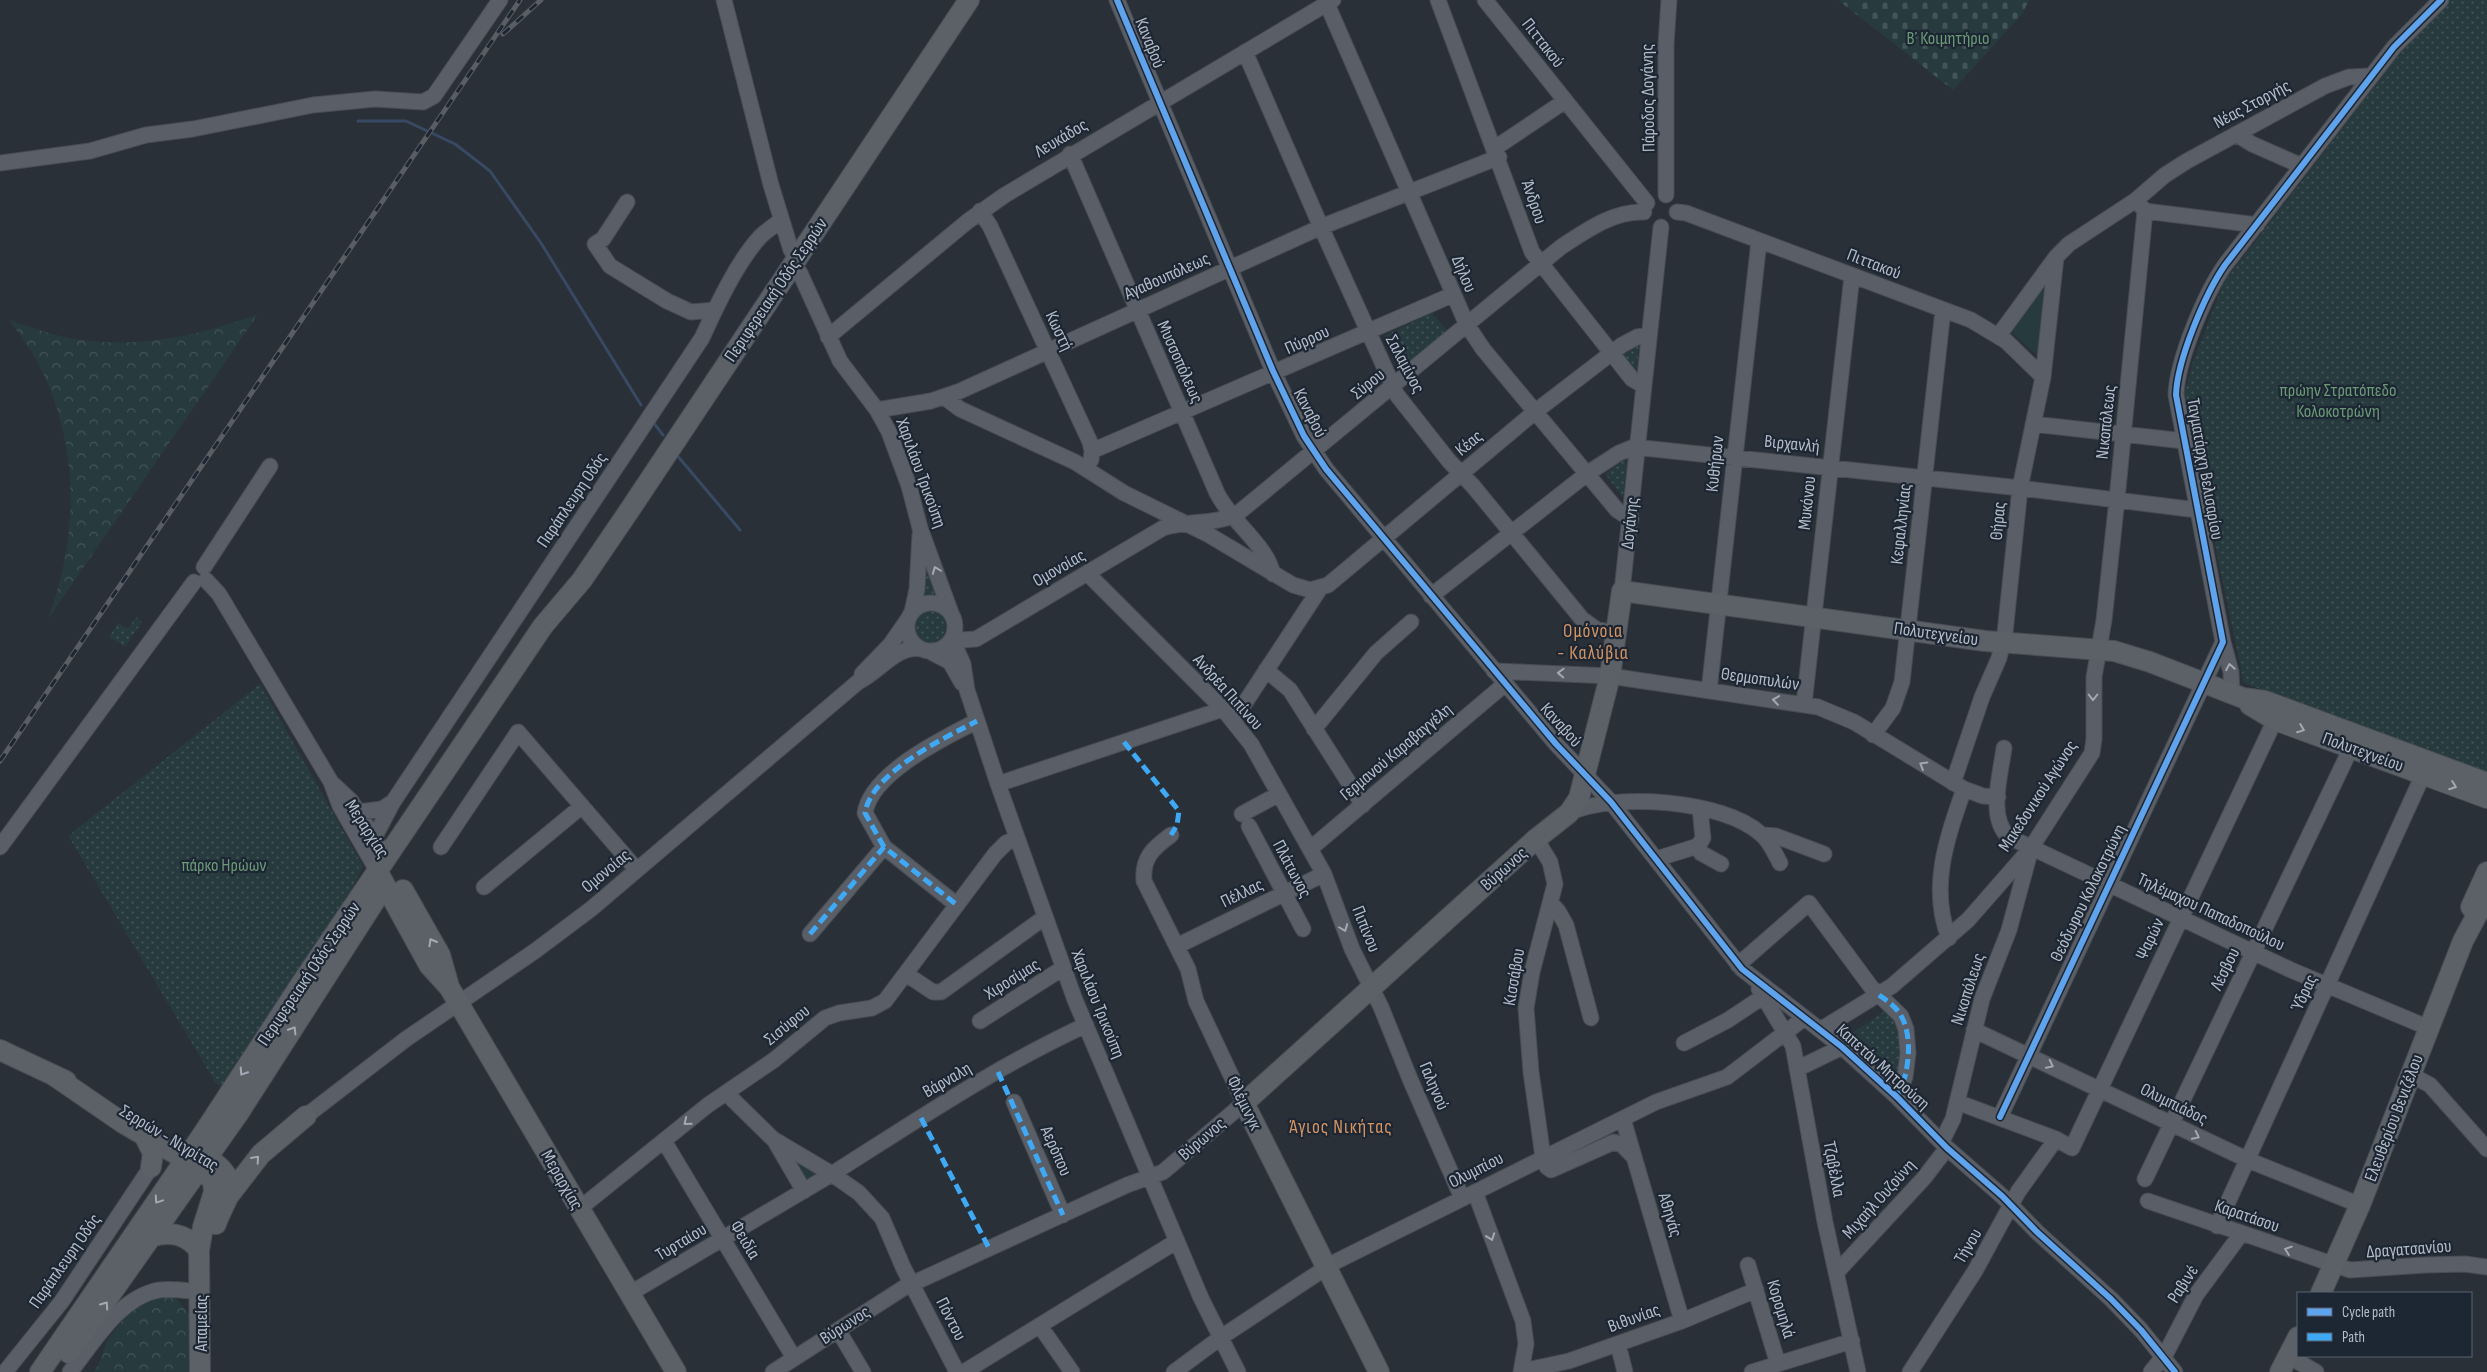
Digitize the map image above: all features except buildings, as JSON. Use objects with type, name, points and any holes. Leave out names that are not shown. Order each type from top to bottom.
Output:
[{"type":"main road","name":"Περιφερειακή Οδός Σερρών","points":[[54,1372],[102,1309],[152,1236],[193,1158],[301,984],[386,872],[543,626],[582,580],[969,0]]},
{"type":"main road","name":"Πολυτεχνείου","points":[[1622,591],[1908,631],[2003,643],[2099,649],[2136,657],[2238,696],[2265,701],[2487,783]]},
{"type":"main road","name":"Δογάνης","points":[[1570,813],[1578,801],[1586,774],[1610,676],[1622,591]]},
{"type":"main road","name":"Πολυτεχνείου","points":[[2238,696],[2275,720],[2487,798]]},
{"type":"main road","name":"Βύρωνος","points":[[1244,1103],[1536,839],[1570,813]]},
{"type":"main road","name":"Περιφερειακή Οδός Σερρών","points":[[40,1372],[193,1158],[278,1053],[361,922],[386,872]]},
{"type":"main road","name":"Μεραρχίας","points":[[386,872],[404,921],[429,965],[454,995],[628,1294],[676,1372]]},
{"type":"main road","name":"Μεραρχίας","points":[[386,872],[440,954],[454,995]]},
{"type":"main road","name":"Ελευθερίου Βενιζέλου","points":[[2463,940],[2468,914],[2487,872]]},
{"type":"main road","name":"Ελευθερίου Βενιζέλου","points":[[2321,1292],[2360,1205],[2463,940],[2487,896]]},
{"type":"main road","points":[[361,922],[380,912],[387,911],[395,913],[404,921]]},
{"type":"main road","name":"Σερρών - Νιγρίτας","points":[[0,1050],[108,1101],[193,1158],[211,1177],[214,1187],[199,1250],[201,1283]]},
{"type":"main road","name":"Σερρών - Νιγρίτας","points":[[53,1075],[144,1135],[225,1172],[228,1182],[227,1198],[220,1212],[201,1283]]},
{"type":"main road","name":"Φλέμινγκ","points":[[1244,1103],[1379,1372]]},
{"type":"main road","points":[[227,1198],[261,1154],[306,1116]]},
{"type":"main road","points":[[144,1135],[153,1153],[151,1167]]},
{"type":"main road","points":[[151,1167],[161,1158],[193,1158]]},
{"type":"main road","points":[[152,1236],[180,1235],[189,1240],[199,1250]]},
{"type":"main road","name":"Απαμείας","points":[[200,1372],[201,1283]]},
{"type":"main road","points":[[2284,1364],[2297,1339]]},
{"type":"street","points":[[0,163],[90,150],[146,135],[193,129],[313,104],[375,99],[424,102],[434,96],[500,0]]},
{"type":"street","points":[[724,0],[781,220],[791,250]]},
{"type":"street","name":"Καναβού","points":[[1117,0],[1273,371],[1314,452],[1494,671],[1556,744],[1586,774]]},
{"type":"street","name":"Άνδρου","points":[[1438,0],[1497,153],[1530,247],[1540,263],[1632,379],[1644,386]]},
{"type":"street","name":"Πιττακού","points":[[1486,0],[1646,208]]},
{"type":"street","name":"Πάροδος Δογάνης","points":[[1666,195],[1666,44],[1669,0]]},
{"type":"street","name":"Ταγματάρχη Βελισαρίου","points":[[2238,696],[2223,642],[2176,395],[2182,364],[2212,285],[2371,76],[2400,41],[2441,0]]},
{"type":"street","name":"Λευκάδος","points":[[828,337],[980,211],[1070,154],[1330,2]]},
{"type":"street","name":"Δήλου","points":[[1330,2],[1466,325],[1492,360],[1617,510],[1631,519]]},
{"type":"street","name":"Σαλαμίνος","points":[[1245,52],[1393,387],[1437,446],[1584,620],[1596,629],[1616,634]]},
{"type":"street","name":"Νέας Στοργής","points":[[1999,335],[2056,257],[2069,244],[2140,205],[2157,182],[2187,161],[2325,86],[2349,77],[2371,76]]},
{"type":"street","points":[[2325,86],[2345,90],[2349,95],[2350,101],[2347,108]]},
{"type":"street","name":"Αγαθουπόλεως","points":[[877,410],[944,397],[1048,352],[1321,227],[1497,153],[1565,101]]},
{"type":"street","points":[[2236,134],[2252,144],[2302,166]]},
{"type":"street","name":"Μυσσοπόλεως","points":[[1070,154],[1217,493],[1231,517],[1265,554],[1273,574]]},
{"type":"street","points":[[1656,195],[1666,195],[1674,202],[1677,212],[1674,221],[1661,227],[1650,223],[1646,208],[1656,195]]},
{"type":"street","points":[[627,202],[603,239],[595,244],[610,266],[661,298],[691,312],[715,310]]},
{"type":"street","points":[[2140,205],[2257,225]]},
{"type":"street","name":"Νικοπόλεως","points":[[2099,649],[2124,434],[2140,205]]},
{"type":"street","name":"Σύρου","points":[[1183,523],[1210,522],[1231,517],[1250,505],[1540,263],[1603,222],[1646,208]]},
{"type":"street","name":"Κωστή","points":[[980,211],[990,226],[1092,451]]},
{"type":"street","name":"Πιττακού","points":[[1677,212],[1686,213],[1971,320],[1999,335],[2043,377]]},
{"type":"street","name":"Παράπλευρη Οδός","points":[[374,838],[393,802],[688,360],[752,247],[761,236],[781,220]]},
{"type":"street","name":"Δογάνης","points":[[1622,591],[1661,227]]},
{"type":"street","name":"Κυθήρων","points":[[1709,691],[1759,241]]},
{"type":"street","name":"Θήρας","points":[[1958,786],[2003,643],[2020,488],[2043,377],[2056,257]]},
{"type":"street","name":"Χαριλάου Τρικούπη","points":[[800,273],[828,337],[846,372],[877,410],[894,445],[953,627],[965,672],[967,690],[1045,918],[1086,1025],[1150,1178],[1220,1338],[1238,1372]]},
{"type":"street","name":"Μυκόνου","points":[[1804,704],[1852,276]]},
{"type":"street","name":"Πύρρου","points":[[1092,451],[1367,330],[1452,295]]},
{"type":"street","name":"Κεφαλληνίας","points":[[1873,735],[1890,714],[1898,696],[1908,631],[1943,310]]},
{"type":"street","name":"Κέας","points":[[1319,590],[1334,580],[1536,411],[1632,338],[1650,335]]},
{"type":"street","points":[[944,397],[960,409],[1045,447],[1089,470],[1124,493],[1223,544],[1273,574],[1301,588],[1319,590],[1233,721]]},
{"type":"street","points":[[2033,424],[2184,441]]},
{"type":"street","name":"Βιρχανλή","points":[[1431,596],[1588,473],[1624,450],[1638,447],[2020,488],[2197,510]]},
{"type":"street","points":[[1089,470],[1092,451]]},
{"type":"street","points":[[0,847],[201,577],[270,466]]},
{"type":"street","name":"Ομονοίας","points":[[953,627],[960,640],[976,639],[1163,528],[1183,523]]},
{"type":"street","points":[[920,528],[916,589],[908,633],[915,645],[950,662],[967,690]]},
{"type":"street","name":"Ανδρέα Πιπίνου","points":[[1088,574],[1233,721],[1251,744],[1326,878]]},
{"type":"street","name":"Μεραρχίας","points":[[201,577],[219,594],[331,782],[340,806],[386,872]]},
{"type":"street","points":[[858,682],[869,665],[894,640],[910,615],[924,604],[932,602],[940,604],[953,627],[945,647],[925,650]]},
{"type":"street","points":[[1314,728],[1376,653],[1411,622]]},
{"type":"street","points":[[965,672],[971,651],[985,632]]},
{"type":"street","points":[[2205,683],[2223,642]]},
{"type":"street","name":"Ομονοίας","points":[[306,1116],[406,1039],[454,995],[553,938],[637,870],[858,682],[874,673],[902,651],[909,648],[925,650]]},
{"type":"street","name":"Μακεδονικού Αγώνος","points":[[1820,1030],[1879,996],[1905,977],[1949,938],[1980,907],[2031,848],[2092,753],[2094,739],[2093,686],[2099,649]]},
{"type":"street","points":[[1266,670],[1290,690],[1363,805]]},
{"type":"street","name":"Θερμοπυλών","points":[[1494,671],[1610,676],[1804,704],[1837,714],[1958,786],[1983,796],[1998,797]]},
{"type":"street","name":"Θεόδωρου Κολοκοτρώνη","points":[[2000,1117],[2029,1056],[2039,1029],[2205,683]]},
{"type":"street","name":"Γερμανού Καραβαγγέλη","points":[[1310,849],[1505,684]]},
{"type":"street","points":[[998,784],[1223,709]]},
{"type":"street","name":"Ψαρών","points":[[2056,1139],[2072,1148],[2275,720]]},
{"type":"street","points":[[957,905],[884,847],[865,813],[867,803],[893,771],[977,721]]},
{"type":"street","points":[[441,847],[518,732],[637,870]]},
{"type":"street","name":"Τηλέμαχου Παπαδοπούλου","points":[[2004,748],[1998,797],[1998,818],[2003,832],[2013,840],[2327,986],[2430,1028]]},
{"type":"street","name":"Λέσβου","points":[[2144,1179],[2351,748]]},
{"type":"street","name":"Καπετάν Μητρούση","points":[[1586,774],[1611,802],[1738,964],[1754,980],[1842,1047],[1897,1097],[1944,1144],[2112,1299],[2174,1372]]},
{"type":"street","name":"Ύδρας","points":[[2218,1226],[2423,774]]},
{"type":"street","name":"Μεραρχίας","points":[[331,782],[351,801],[374,838],[386,872]]},
{"type":"street","points":[[1949,938],[1940,905],[1940,877],[1958,786]]},
{"type":"street","name":"Πλάτωνος","points":[[1279,794],[1246,820],[1303,929]]},
{"type":"street","points":[[358,812],[382,809],[393,802]]},
{"type":"street","points":[[1570,813],[1593,804],[1611,802],[1641,802],[1700,809],[1729,816],[1750,825],[1763,835],[1780,863]]},
{"type":"street","points":[[484,888],[582,806]]},
{"type":"street","points":[[1656,859],[1698,846],[1704,838],[1700,809]]},
{"type":"street","name":"Φλέμινγκ","points":[[1170,835],[1148,854],[1144,875],[1146,886],[1188,969],[1196,1001],[1244,1103]]},
{"type":"street","points":[[1763,835],[1776,836],[1824,854]]},
{"type":"street","name":"Σισύφου","points":[[579,1208],[726,1093],[774,1060],[825,1018],[838,1012],[865,1009],[880,1004],[906,974],[1000,848],[1017,838]]},
{"type":"street","name":"Κισσάβου","points":[[1536,839],[1550,862],[1555,880],[1555,891],[1532,972],[1526,1008],[1531,1072],[1543,1157]]},
{"type":"street","points":[[1698,846],[1701,853],[1721,864]]},
{"type":"street","points":[[810,934],[884,847]]},
{"type":"street","name":"Νικοπόλεως","points":[[1944,1144],[1957,1102],[1987,983],[2012,921],[2031,848]]},
{"type":"street","name":"Πέλλας","points":[[1177,946],[1284,893],[1326,878]]},
{"type":"street","name":"Πιπίνου","points":[[1326,878],[1352,949],[1372,989]]},
{"type":"street","points":[[1551,903],[1562,916],[1566,925],[1591,1018]]},
{"type":"street","points":[[1738,964],[1809,903],[1879,996],[1899,1012],[1906,1029],[1908,1048],[1906,1069],[1897,1097]]},
{"type":"street","points":[[906,974],[933,992],[941,992],[1045,918]]},
{"type":"street","name":"Χιροσίμας","points":[[980,1021],[1064,968]]},
{"type":"street","name":"Τζαβέλλα","points":[[1754,980],[1793,1046],[1816,1177],[1858,1372]]},
{"type":"street","name":"Γαληνού","points":[[1372,989],[1468,1195]]},
{"type":"street","points":[[1684,1043],[1728,1020],[1764,996]]},
{"type":"street","name":"Ολυμπίου","points":[[1174,1372],[1220,1338],[1326,1267],[1543,1157],[1672,1095],[1727,1077],[1803,1019]]},
{"type":"street","name":"Βάρναλη","points":[[832,1174],[939,1107],[1045,1045],[1086,1025]]},
{"type":"street","name":"Ολυμπιάδος","points":[[1974,1030],[2248,1160],[2360,1205]]},
{"type":"street","points":[[1797,1069],[1842,1047]]},
{"type":"street","points":[[2411,1075],[2430,1084],[2487,1149]]},
{"type":"street","points":[[726,1093],[744,1108],[773,1139],[804,1191]]},
{"type":"street","name":"Αερόπου","points":[[1014,1102],[1064,1215]]},
{"type":"street","points":[[1957,1102],[2056,1139]]},
{"type":"street","name":"Βύρωνος","points":[[772,1372],[912,1284],[1167,1169],[1244,1103]]},
{"type":"street","name":"Αθηνάς","points":[[1622,1119],[1682,1321]]},
{"type":"street","points":[[773,1139],[832,1174],[859,1193],[879,1214],[912,1284]]},
{"type":"street","name":"Τήνου","points":[[1910,1372],[1975,1271],[2011,1206],[2056,1139]]},
{"type":"street","name":"Φειδία","points":[[664,1141],[794,1358]]},
{"type":"street","points":[[1543,1157],[1547,1167],[1551,1170],[1614,1142],[1622,1145],[1633,1156]]},
{"type":"street","name":"Μιχαήλ Ουζούνη","points":[[1836,1274],[1924,1178],[1944,1144]]},
{"type":"street","name":"Παράπλευρη Οδός","points":[[6,1372],[62,1301],[151,1167]]},
{"type":"street","name":"Τυρταίου","points":[[628,1294],[832,1174]]},
{"type":"street","points":[[1468,1195],[1523,1321],[1526,1344],[1522,1372]]},
{"type":"street","name":"Καρατάσου","points":[[2148,1201],[2334,1266]]},
{"type":"street","name":"Ραβινέ","points":[[2151,1372],[2163,1358],[2196,1295],[2241,1234]]},
{"type":"street","points":[[964,1372],[1177,1241]]},
{"type":"street","name":"Δραγατσανίου","points":[[2334,1266],[2354,1271],[2424,1265],[2465,1264],[2487,1267]]},
{"type":"street","name":"Κορομηλά","points":[[1748,1265],[1778,1364]]},
{"type":"street","points":[[70,1372],[106,1328],[138,1298],[164,1290],[201,1283]]},
{"type":"street","name":"Πόντου","points":[[912,1284],[957,1372]]},
{"type":"street","name":"Βιθυνίας","points":[[1522,1372],[1569,1361],[1618,1344],[1682,1321],[1756,1290]]},
{"type":"street","points":[[1040,1326],[1072,1372]]},
{"type":"street","points":[[838,1330],[863,1372]]},
{"type":"street","points":[[1752,1372],[1852,1341]]},
{"type":"street","points":[[1618,1344],[1625,1372]]},
{"type":"street","points":[[2284,1364],[2316,1372]]},
{"type":"green space","name":"Β΄ Κοιμητήριο","points":[[1838,0],[2029,0],[2022,14],[1953,90]]},
{"type":"green space","name":"πρώην Στρατόπεδο Κολοκοτρώνη","points":[[2451,0],[2487,0],[2487,774],[2244,683],[2184,396],[2193,362],[2222,287],[2228,277],[2405,47]]},
{"type":"green space","points":[[2045,284],[2038,356],[2011,332]]},
{"type":"green space","points":[[1432,313],[1447,330],[1400,369],[1384,336]]},
{"type":"green space","points":[[258,314],[48,619],[58,587],[70,523],[68,459],[62,427],[52,396],[36,359],[10,320],[64,337],[114,343],[138,342],[187,335]]},
{"type":"green space","points":[[1639,345],[1636,372],[1620,354]]},
{"type":"green space","points":[[1623,461],[1627,461],[1623,497],[1605,474]]},
{"type":"green space","points":[[924,560],[939,596],[921,597]]},
{"type":"green space","points":[[931,609],[943,614],[948,626],[943,638],[931,643],[919,638],[914,626],[919,614]]},
{"type":"green space","points":[[136,617],[142,622],[125,647],[109,637],[118,623],[128,629]]},
{"type":"green space","name":"πάρκο Ηρώων","points":[[260,684],[363,866],[351,890],[222,1087],[215,1082],[69,837]]},
{"type":"green space","points":[[1891,1007],[1904,1041],[1898,1086],[1850,1041],[1849,1035]]},
{"type":"green space","points":[[800,1162],[817,1175],[805,1181],[796,1165]]},
{"type":"green space","points":[[155,1295],[174,1296],[190,1315],[189,1372],[94,1372],[101,1360],[107,1340],[135,1305]]},
{"type":"waterway","points":[[358,121],[406,121],[455,144],[490,171],[541,243],[641,405]]},
{"type":"waterway","points":[[653,422],[663,435]]},
{"type":"waterway","points":[[676,454],[740,530]]},
{"type":"railway","points":[[0,761],[520,0]]},
{"type":"railway","points":[[503,34],[541,0]]},
{"type":"marked path","points":[[884,847],[865,813],[870,798],[880,784],[911,758],[977,721]]},
{"type":"marked path","points":[[1124,742],[1179,811],[1177,825],[1171,835]]},
{"type":"marked path","points":[[810,934],[884,847],[957,905]]},
{"type":"marked path","points":[[1879,995],[1898,1011],[1907,1033],[1907,1067],[1897,1097]]},
{"type":"marked path","points":[[998,1072],[1063,1215]]},
{"type":"marked path","points":[[921,1118],[989,1248]]},
{"type":"cycle path","points":[[1117,0],[1273,371],[1304,436],[1326,469],[1556,744],[1611,802],[1742,969],[1842,1047],[1897,1097],[1947,1148],[2002,1196],[2037,1232],[2111,1299],[2141,1330],[2175,1372]]},
{"type":"cycle path","points":[[2000,1117],[2223,642],[2176,395],[2181,364],[2193,328],[2217,277],[2225,265],[2394,47],[2441,0]]},
{"type":"district","name":"Ομόνοια - Καλύβια","points":[[1593,642]]},
{"type":"district","name":"Άγιος Νικήτας","points":[[1341,1127]]}]
